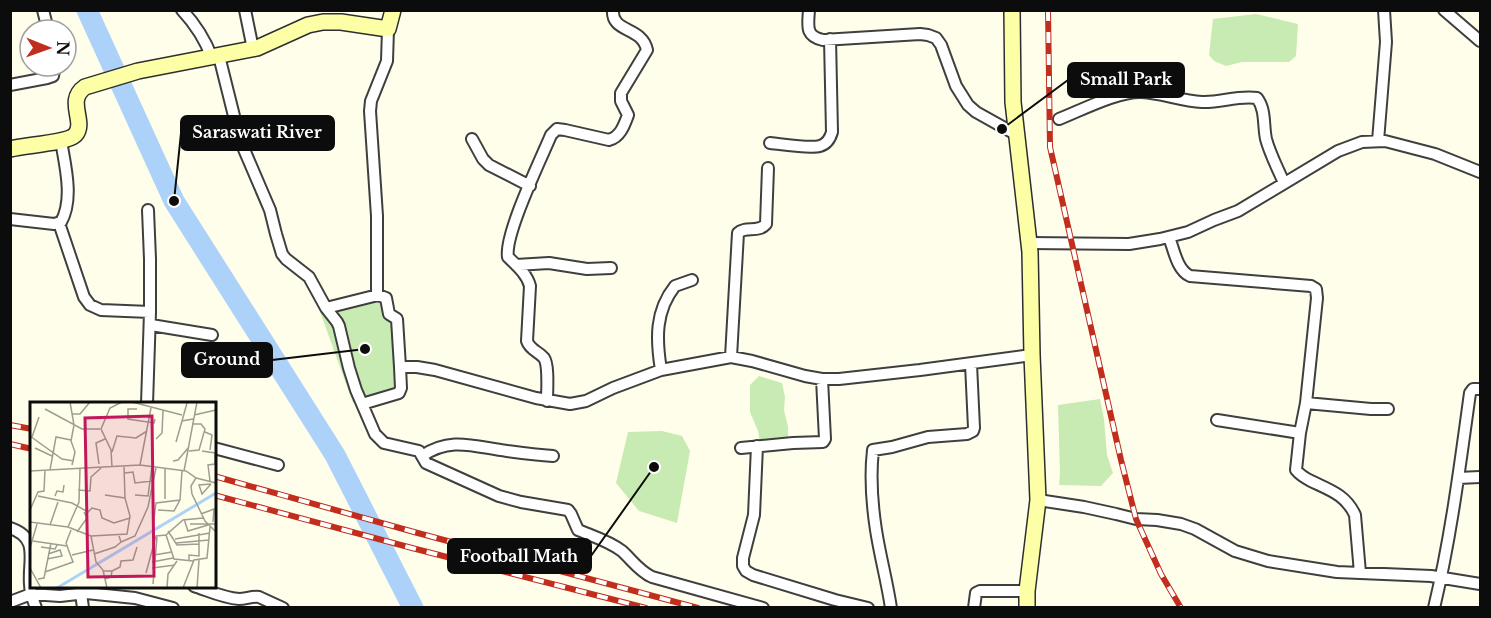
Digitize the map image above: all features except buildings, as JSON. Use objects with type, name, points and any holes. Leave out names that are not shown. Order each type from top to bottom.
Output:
[{"type":"main road","points":[[10,149],[62,141],[73,137],[77,132],[78,123],[77,96],[85,87],[138,71],[253,49],[308,25],[323,22],[341,22],[388,29],[393,10]]},
{"type":"main road","points":[[1012,10],[1013,102],[1029,243],[1038,500],[1027,608]]},
{"type":"street","points":[[182,10],[195,24],[215,57],[240,140],[270,210],[282,254],[309,277],[339,326],[349,368],[362,404],[380,440],[384,443],[417,450],[426,463],[499,496],[568,510],[578,530],[612,544],[645,574],[763,608]]},
{"type":"street","points":[[245,10],[253,49]]},
{"type":"street","points":[[547,401],[545,359],[530,347],[527,341],[529,281],[508,257],[508,246],[551,135],[557,129],[565,129],[609,140],[619,134],[626,122],[628,115],[621,101],[621,93],[647,50],[641,37],[615,21],[613,10]]},
{"type":"street","points":[[808,10],[808,26],[810,34],[815,38],[920,33],[936,38],[941,45],[956,86],[968,105],[1017,135]]},
{"type":"street","points":[[1378,141],[1386,42],[1384,10]]},
{"type":"street","points":[[1444,10],[1480,41]]},
{"type":"street","points":[[378,295],[377,216],[370,111],[371,101],[387,61],[388,29]]},
{"type":"street","points":[[770,143],[818,147],[830,139],[832,132],[830,39]]},
{"type":"street","points":[[10,85],[47,78]]},
{"type":"street","points":[[1059,119],[1120,95],[1132,93],[1143,92],[1201,102],[1216,102],[1246,96],[1257,98],[1261,104],[1269,150],[1284,183]]},
{"type":"street","points":[[471,139],[489,165],[530,186]]},
{"type":"street","points":[[10,219],[54,224],[61,222],[64,217],[67,194],[62,141]]},
{"type":"street","points":[[1029,243],[1129,244],[1188,232],[1239,211],[1338,151],[1362,142],[1385,141],[1435,154],[1480,172]]},
{"type":"street","points":[[731,357],[738,233],[741,230],[762,228],[766,224],[768,168]]},
{"type":"street","points":[[147,402],[151,325],[148,210]]},
{"type":"street","points":[[59,223],[84,297],[90,305],[101,310],[150,312]]},
{"type":"street","points":[[1169,237],[1181,269],[1190,276],[1304,285],[1316,289],[1306,403],[1296,470],[1303,477],[1341,496],[1352,509],[1355,515],[1360,573]]},
{"type":"street","points":[[516,265],[549,263],[580,268],[611,268]]},
{"type":"street","points":[[661,370],[657,328],[663,306],[675,286],[692,280]]},
{"type":"street","points":[[326,308],[378,295],[386,298],[389,314],[397,319],[401,388],[399,393],[362,404]]},
{"type":"street","points":[[151,325],[212,335]]},
{"type":"street","points":[[400,367],[435,370],[547,401],[570,404],[579,403],[661,370],[731,357],[752,360],[805,376],[839,379],[910,372],[1032,355]]},
{"type":"street","points":[[891,608],[873,505],[873,450],[928,437],[967,434],[973,431],[971,364]]},
{"type":"street","points":[[741,448],[823,442],[825,439],[822,379]]},
{"type":"street","points":[[1434,608],[1458,478],[1470,393],[1473,389],[1480,389]]},
{"type":"street","points":[[1306,403],[1388,409]]},
{"type":"street","points":[[1217,420],[1300,434]]},
{"type":"street","points":[[422,456],[434,448],[459,444],[553,456]]},
{"type":"street","points":[[757,446],[754,515],[743,558],[746,571],[835,600],[868,608]]},
{"type":"street","points":[[216,449],[278,465]]},
{"type":"street","points":[[1458,478],[1480,477]]},
{"type":"street","points":[[1038,500],[1084,507],[1136,519],[1181,524],[1196,529],[1235,551],[1268,561],[1337,572],[1441,577],[1480,584]]},
{"type":"street","points":[[10,528],[23,534],[30,543]]},
{"type":"street","points":[[30,588],[36,608]]},
{"type":"street","points":[[200,588],[236,599],[256,596],[283,608]]},
{"type":"street","points":[[974,608],[976,593],[980,591],[1027,591]]},
{"type":"street","points":[[81,593],[83,608]]},
{"type":"street","points":[[10,602],[31,594],[60,596],[81,593],[110,595],[135,603],[173,608]]},
{"type":"green space","points":[[1256,14],[1298,24],[1296,56],[1289,62],[1242,62],[1226,66],[1214,61],[1209,55],[1213,19]]},
{"type":"green space","points":[[390,295],[400,390],[353,403],[319,309]]},
{"type":"green space","points":[[759,376],[782,383],[788,441],[760,444],[758,431],[750,412],[750,385]]},
{"type":"green space","points":[[1100,399],[1107,455],[1113,473],[1101,486],[1059,485],[1058,405]]},
{"type":"green space","points":[[662,431],[682,436],[690,451],[677,523],[639,511],[616,483],[628,432]]},
{"type":"waterway","points":[[87,10],[174,201],[335,455],[413,608]]},
{"type":"railway","points":[[1048,10],[1050,147],[1136,519],[1161,574],[1181,608]]},
{"type":"railway","points":[[10,425],[30,429]]},
{"type":"railway","points":[[10,444],[30,449]]},
{"type":"railway","points":[[216,477],[698,608]]},
{"type":"railway","points":[[216,496],[646,608]]},
{"type":"place","name":"Small Park","points":[[1002,129]]},
{"type":"place","name":"Saraswati River","points":[[174,201]]},
{"type":"place","name":"Ground","points":[[365,349]]},
{"type":"place","name":"Football Math","points":[[654,467]]}]
